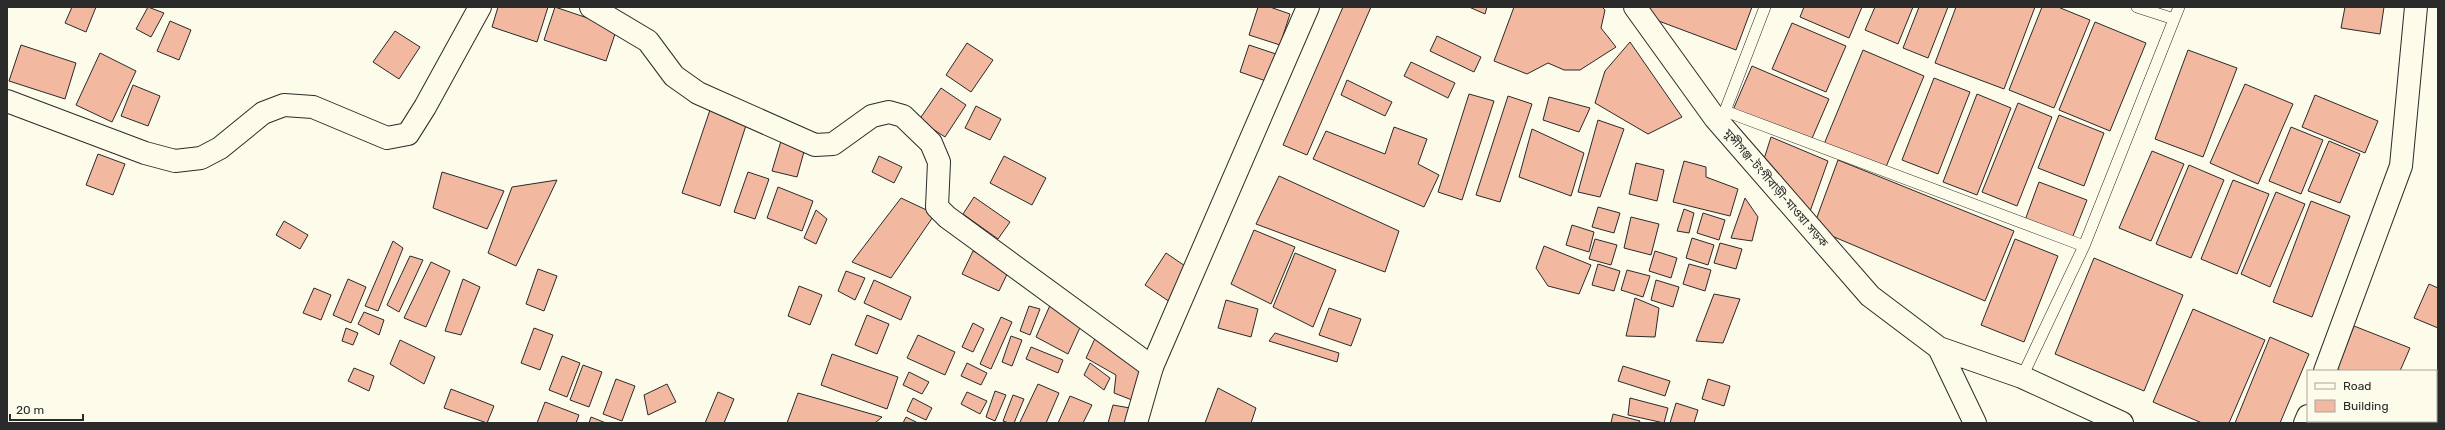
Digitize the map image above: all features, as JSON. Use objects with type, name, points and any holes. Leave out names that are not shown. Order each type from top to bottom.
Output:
[{"type":"street","points":[[7,101],[146,153],[175,161],[201,158],[220,148],[263,113],[284,105],[313,107],[387,138],[408,134],[425,107],[480,7]]},
{"type":"street","points":[[591,7],[648,41],[674,76],[698,93],[815,145],[832,144],[872,116],[889,112],[903,116],[931,143],[939,162],[937,207],[947,217],[1152,367]]},
{"type":"street","points":[[1136,423],[1152,367],[1308,7]]},
{"type":"street","name":"মুন্সীগঞ্জ-টংগীবাড়ী-মাওয়া সড়ক","points":[[1635,7],[1720,114],[1870,296],[1939,348]]},
{"type":"street","points":[[2325,370],[2401,166],[2416,7]]},
{"type":"street","points":[[1939,348],[2022,377],[2122,423]]},
{"type":"street","points":[[1939,348],[1975,423]]},
{"type":"lane","points":[[1765,7],[1720,114],[2084,246]]},
{"type":"lane","points":[[2137,7],[2174,19]]},
{"type":"lane","points":[[2022,377],[2084,246],[2179,7]]},
{"type":"building","points":[[72,7],[96,7],[86,32],[65,23]]},
{"type":"building","points":[[148,7],[164,13],[151,37],[136,29]]},
{"type":"building","points":[[498,7],[548,7],[537,42],[492,27]]},
{"type":"building","points":[[555,7],[617,28],[606,61],[544,40]]},
{"type":"building","points":[[1258,7],[1270,7],[1290,14],[1280,45],[1249,35]]},
{"type":"building","points":[[1343,7],[1371,7],[1307,155],[1283,145]]},
{"type":"building","points":[[1469,7],[1487,7],[1485,14]]},
{"type":"building","points":[[1514,7],[1602,7],[1605,10],[1601,28],[1616,47],[1580,70],[1564,70],[1548,63],[1527,74],[1494,61]]},
{"type":"building","points":[[1633,7],[1752,7],[1736,50],[1632,11]]},
{"type":"building","points":[[1804,7],[1862,7],[1849,38],[1800,17]]},
{"type":"building","points":[[1875,7],[1913,7],[1898,44],[1865,30]]},
{"type":"building","points":[[1919,7],[1948,7],[1928,58],[1903,48]]},
{"type":"building","points":[[1956,7],[2035,7],[2004,89],[1935,63]]},
{"type":"building","points":[[2042,7],[2058,7],[2090,20],[2054,108],[2009,90]]},
{"type":"building","points":[[2345,7],[2384,7],[2380,34],[2341,28]]},
{"type":"building","points":[[170,21],[191,30],[179,60],[157,51]]},
{"type":"building","points":[[2095,22],[2146,43],[2110,131],[2059,110]]},
{"type":"building","points":[[1792,23],[1846,46],[1826,92],[1772,69]]},
{"type":"building","points":[[395,31],[420,47],[399,79],[373,62]]},
{"type":"building","points":[[1437,36],[1481,57],[1474,72],[1430,51]]},
{"type":"building","points":[[1630,42],[1682,117],[1648,134],[1595,103],[1605,71]]},
{"type":"building","points":[[967,43],[993,60],[971,92],[946,75]]},
{"type":"building","points":[[21,45],[76,63],[65,99],[9,81]]},
{"type":"building","points":[[1249,45],[1276,54],[1266,81],[1240,72]]},
{"type":"building","points":[[1863,50],[1924,76],[1883,174],[1822,149]]},
{"type":"building","points":[[2188,50],[2237,68],[2203,157],[2155,139]]},
{"type":"building","points":[[100,53],[136,71],[112,122],[76,105]]},
{"type":"building","points":[[1411,62],[1455,83],[1448,98],[1404,76]]},
{"type":"building","points":[[1752,66],[1829,99],[1810,143],[1733,110]]},
{"type":"building","points":[[1934,78],[1970,92],[1938,174],[1902,160]]},
{"type":"building","points":[[1347,80],[1392,102],[1385,116],[1341,95]]},
{"type":"building","points":[[2245,84],[2293,104],[2258,184],[2210,163]]},
{"type":"building","points":[[133,85],[160,96],[148,126],[121,116]]},
{"type":"building","points":[[941,88],[966,105],[945,137],[919,120]]},
{"type":"building","points":[[1469,94],[1494,101],[1462,200],[1438,192]]},
{"type":"building","points":[[1977,94],[2011,108],[1977,195],[1943,182]]},
{"type":"building","points":[[2315,95],[2378,121],[2365,153],[2302,127]]},
{"type":"building","points":[[1508,96],[1532,104],[1500,202],[1476,195]]},
{"type":"building","points":[[1549,97],[1590,108],[1579,132],[1543,120]]},
{"type":"building","points":[[2018,103],[2052,117],[2017,206],[1982,192]]},
{"type":"building","points":[[712,104],[749,116],[720,206],[682,193]]},
{"type":"building","points":[[976,106],[1001,119],[990,140],[965,128]]},
{"type":"building","points":[[2059,115],[2104,133],[2084,186],[2038,168]]},
{"type":"building","points":[[1598,120],[1624,129],[1600,197],[1578,192]]},
{"type":"building","points":[[1394,127],[1427,139],[1418,164],[1439,175],[1424,207],[1313,159],[1326,131],[1385,154]]},
{"type":"building","points":[[2291,127],[2323,140],[2301,194],[2269,181]]},
{"type":"building","points":[[1532,129],[1584,153],[1571,196],[1519,177]]},
{"type":"building","points":[[1771,137],[1828,161],[1808,217],[1764,159]]},
{"type":"building","points":[[781,141],[805,148],[797,177],[772,171]]},
{"type":"building","points":[[2329,141],[2360,154],[2340,203],[2308,191]]},
{"type":"building","points":[[2152,151],[2184,164],[2151,241],[2119,228]]},
{"type":"building","points":[[98,154],[125,164],[113,195],[86,185]]},
{"type":"building","points":[[879,156],[902,167],[894,183],[872,172]]},
{"type":"building","points":[[1004,156],[1046,178],[1032,205],[990,183]]},
{"type":"building","points":[[1838,160],[2014,231],[1985,301],[1813,228]]},
{"type":"building","points":[[1684,161],[1706,167],[1706,177],[1738,189],[1730,216],[1673,202]]},
{"type":"building","points":[[1636,163],[1664,170],[1657,201],[1629,194]]},
{"type":"building","points":[[2189,165],[2224,180],[2191,258],[2156,244]]},
{"type":"building","points":[[442,172],[504,191],[487,229],[433,208]]},
{"type":"building","points":[[748,172],[769,179],[755,219],[734,212]]},
{"type":"building","points":[[1279,176],[1399,231],[1385,272],[1256,224]]},
{"type":"building","points":[[557,180],[516,266],[488,253],[512,187]]},
{"type":"building","points":[[2233,180],[2269,194],[2237,274],[2201,259]]},
{"type":"building","points":[[2039,182],[2087,200],[2071,241],[2024,223]]},
{"type":"building","points":[[778,187],[813,201],[802,231],[767,218]]},
{"type":"building","points":[[2276,192],[2305,204],[2270,287],[2241,274]]},
{"type":"building","points":[[974,197],[1010,222],[998,239],[963,214]]},
{"type":"building","points":[[901,198],[935,214],[891,278],[852,262]]},
{"type":"building","points":[[1745,198],[1758,217],[1752,241],[1731,238]]},
{"type":"building","points":[[2311,201],[2350,216],[2312,317],[2273,302]]},
{"type":"building","points":[[1598,207],[1620,213],[1614,233],[1592,227]]},
{"type":"building","points":[[1684,209],[1694,213],[1689,233],[1677,231]]},
{"type":"building","points":[[816,210],[827,219],[816,244],[804,238]]},
{"type":"building","points":[[1703,213],[1725,220],[1719,240],[1697,233]]},
{"type":"building","points":[[1631,217],[1659,224],[1651,255],[1624,248]]},
{"type":"building","points":[[284,221],[308,235],[300,249],[276,235]]},
{"type":"building","points":[[1572,225],[1594,232],[1589,252],[1566,245]]},
{"type":"building","points":[[1254,230],[1295,247],[1271,304],[1231,284]]},
{"type":"building","points":[[1692,238],[1714,245],[1708,265],[1686,258]]},
{"type":"building","points":[[1595,239],[1617,245],[1611,265],[1589,259]]},
{"type":"building","points":[[2015,239],[2058,256],[2024,342],[1981,325]]},
{"type":"building","points":[[393,241],[403,248],[378,311],[365,306]]},
{"type":"building","points":[[1720,243],[1742,249],[1736,269],[1714,263]]},
{"type":"building","points":[[1544,246],[1591,265],[1579,294],[1548,286],[1536,268]]},
{"type":"building","points":[[973,251],[1010,268],[999,291],[962,274]]},
{"type":"building","points":[[1655,251],[1677,258],[1671,278],[1649,271]]},
{"type":"building","points":[[1166,253],[1191,270],[1170,302],[1145,285]]},
{"type":"building","points":[[1295,253],[1336,270],[1313,327],[1273,307]]},
{"type":"building","points":[[410,256],[423,260],[399,312],[387,305]]},
{"type":"building","points":[[2094,258],[2183,295],[2144,391],[2055,354]]},
{"type":"building","points":[[431,262],[450,271],[426,327],[404,318]]},
{"type":"building","points":[[1598,264],[1620,271],[1614,291],[1592,285]]},
{"type":"building","points":[[1689,264],[1711,270],[1705,291],[1683,284]]},
{"type":"building","points":[[538,269],[557,276],[544,311],[526,304]]},
{"type":"building","points":[[1627,270],[1650,276],[1643,297],[1621,290]]},
{"type":"building","points":[[846,271],[865,278],[855,300],[838,291]]},
{"type":"building","points":[[348,279],[366,287],[351,323],[333,315]]},
{"type":"building","points":[[463,279],[480,287],[461,335],[445,331]]},
{"type":"building","points":[[874,280],[911,297],[901,320],[864,303]]},
{"type":"building","points":[[1656,280],[1679,287],[1673,307],[1651,300]]},
{"type":"building","points":[[2429,284],[2438,288],[2438,328],[2414,318]]},
{"type":"building","points":[[799,286],[822,295],[810,325],[788,316]]},
{"type":"building","points":[[314,288],[331,295],[321,320],[303,313]]},
{"type":"building","points":[[1714,294],[1740,299],[1723,343],[1696,341]]},
{"type":"building","points":[[1635,298],[1659,308],[1655,337],[1626,336]]},
{"type":"building","points":[[1226,300],[1258,309],[1251,337],[1218,328]]},
{"type":"building","points":[[1051,303],[1083,321],[1068,354],[1036,337]]},
{"type":"building","points":[[1029,306],[1040,309],[1030,335],[1020,331]]},
{"type":"building","points":[[1329,308],[1361,319],[1351,346],[1319,335]]},
{"type":"building","points":[[2193,309],[2265,340],[2229,423],[2202,423],[2153,402]]},
{"type":"building","points":[[364,312],[384,320],[379,335],[358,324]]},
{"type":"building","points":[[867,315],[889,324],[877,354],[855,345]]},
{"type":"building","points":[[1001,317],[1012,322],[991,369],[980,364]]},
{"type":"building","points":[[973,323],[984,329],[973,352],[962,347]]},
{"type":"building","points":[[2354,326],[2410,348],[2400,370],[2337,369]]},
{"type":"building","points":[[346,328],[358,333],[353,345],[342,341]]},
{"type":"building","points":[[534,328],[553,335],[540,370],[521,363]]},
{"type":"building","points":[[1275,333],[1339,353],[1337,362],[1269,341]]},
{"type":"building","points":[[1097,334],[1142,365],[1132,400],[1114,393],[1116,375],[1086,358]]},
{"type":"building","points":[[918,335],[955,352],[945,375],[907,358]]},
{"type":"building","points":[[1011,336],[1022,340],[1012,366],[1002,362]]},
{"type":"building","points":[[2270,337],[2309,354],[2280,423],[2235,423]]},
{"type":"building","points":[[400,340],[435,357],[424,384],[390,364]]},
{"type":"building","points":[[1031,347],[1063,360],[1058,373],[1026,359]]},
{"type":"building","points":[[832,354],[898,377],[887,409],[821,385]]},
{"type":"building","points":[[562,356],[580,363],[567,397],[549,390]]},
{"type":"building","points":[[967,363],[987,373],[981,385],[961,376]]},
{"type":"building","points":[[1090,363],[1110,378],[1104,390],[1084,375]]},
{"type":"building","points":[[583,365],[602,372],[589,407],[570,400]]},
{"type":"building","points":[[1623,366],[1670,381],[1665,396],[1618,381]]},
{"type":"building","points":[[354,368],[374,376],[369,391],[348,381]]},
{"type":"building","points":[[909,372],[929,382],[922,394],[903,385]]},
{"type":"building","points":[[616,379],[635,386],[622,421],[603,414]]},
{"type":"building","points":[[1708,379],[1730,386],[1724,406],[1702,399]]},
{"type":"building","points":[[667,384],[676,402],[648,415],[644,395]]},
{"type":"building","points":[[1038,384],[1059,393],[1046,423],[1021,423],[1020,422]]},
{"type":"building","points":[[1218,388],[1256,408],[1251,423],[1205,423]]},
{"type":"building","points":[[451,389],[494,406],[487,423],[444,408]]},
{"type":"building","points":[[995,391],[1006,395],[995,421],[986,417]]},
{"type":"building","points":[[718,392],[734,399],[724,423],[705,423]]},
{"type":"building","points":[[967,392],[987,401],[980,414],[961,404]]},
{"type":"building","points":[[798,393],[882,417],[875,423],[787,423]]},
{"type":"building","points":[[1013,395],[1024,399],[1014,423],[1009,423],[1003,421]]},
{"type":"building","points":[[1070,396],[1092,405],[1083,423],[1058,423]]},
{"type":"building","points":[[913,398],[932,408],[926,420],[907,411]]},
{"type":"building","points":[[1630,398],[1668,408],[1664,423],[1628,415]]},
{"type":"building","points":[[545,402],[579,415],[576,423],[537,423]]},
{"type":"building","points":[[1676,403],[1698,410],[1694,423],[1670,423]]},
{"type":"building","points":[[1113,405],[1130,408],[1125,423],[1108,423]]},
{"type":"building","points":[[1613,414],[1640,421],[1639,423],[1611,423]]},
{"type":"building","points":[[591,417],[606,423],[589,423]]},
{"type":"building","points":[[906,417],[918,423],[903,423]]},
{"type":"building","points":[[2322,422],[2385,422],[2385,423]]}]
